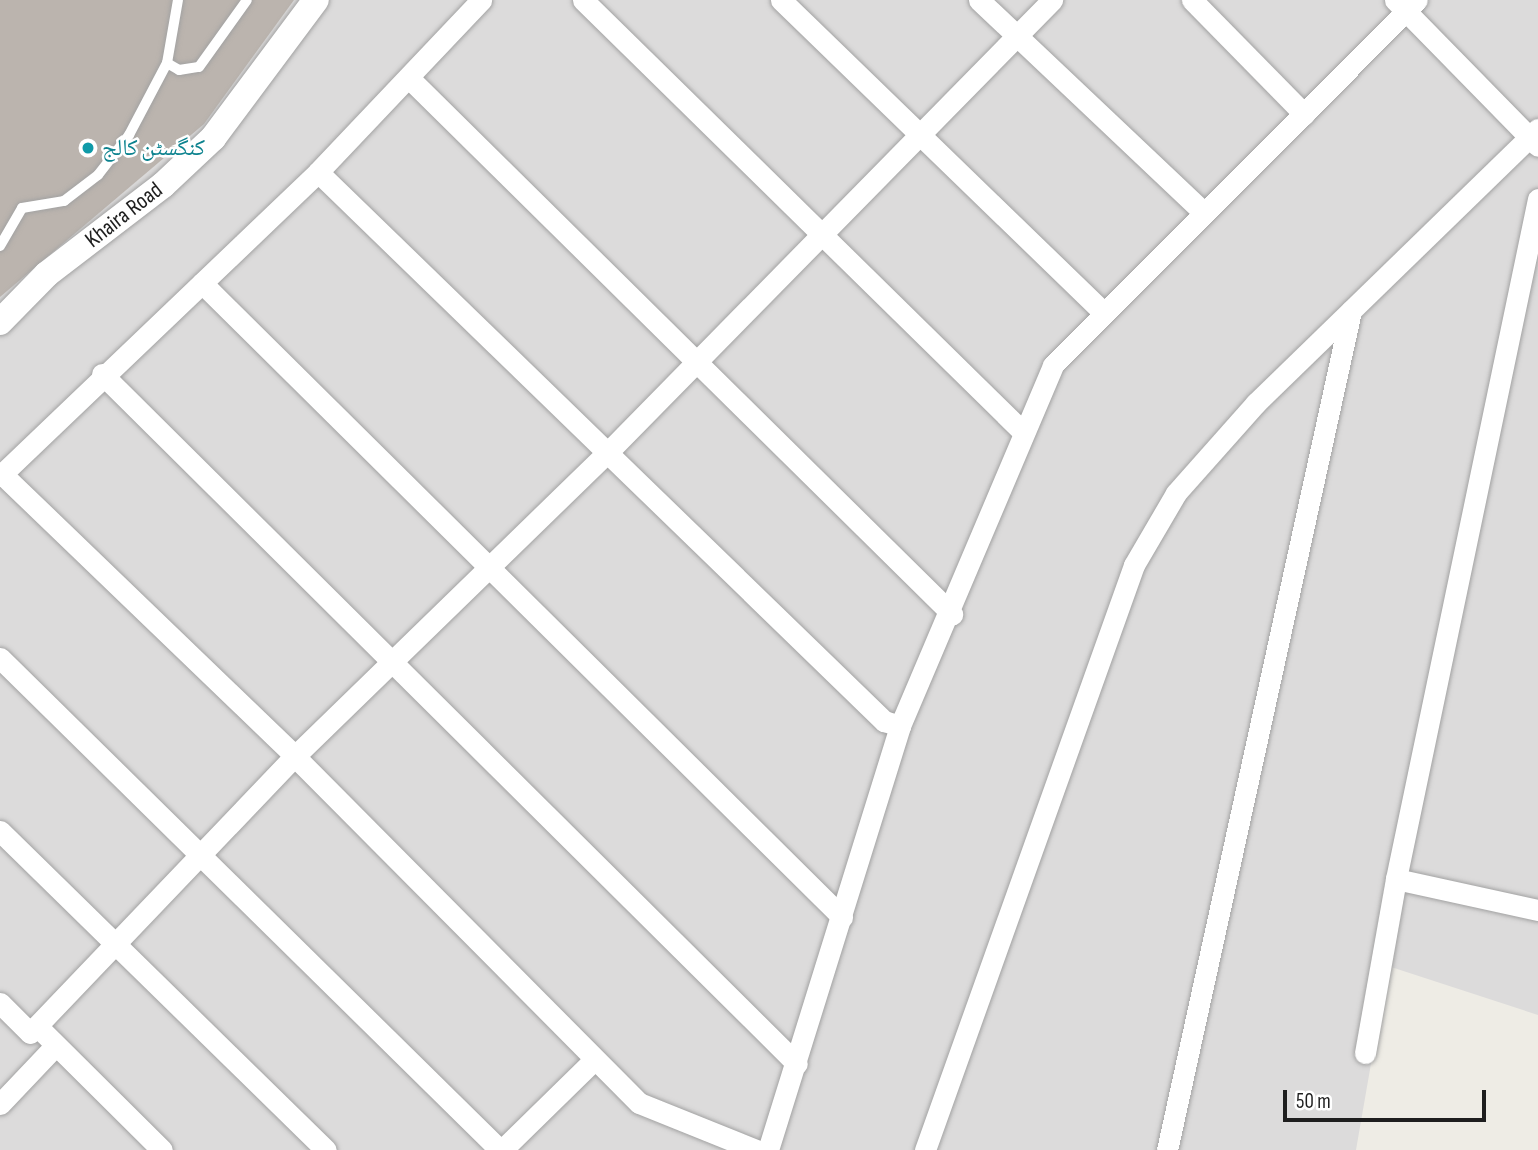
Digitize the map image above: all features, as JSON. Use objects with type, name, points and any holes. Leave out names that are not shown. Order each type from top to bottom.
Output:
[{"type":"street","name":"Khaira Road","points":[[0,322],[47,274],[163,185],[213,138],[316,0]]},
{"type":"street","points":[[481,0],[410,79],[318,172],[102,374],[1,475],[295,755],[639,1103],[756,1150]]},
{"type":"street","points":[[583,0],[1023,432]]},
{"type":"street","points":[[781,0],[916,138],[1104,313]]},
{"type":"street","points":[[979,0],[1204,213]]},
{"type":"street","points":[[0,1003],[30,1033],[295,755],[390,660],[489,569],[610,450],[1052,0]]},
{"type":"street","points":[[1192,0],[1304,114]]},
{"type":"street","points":[[768,1150],[797,1064],[900,726],[952,614],[1023,432],[1053,365],[1304,114],[1406,4],[1535,138],[1351,311],[1176,493],[1134,565],[925,1150]]},
{"type":"street","points":[[410,79],[694,363],[952,614]]},
{"type":"street","points":[[318,172],[610,450],[884,721],[900,726]]},
{"type":"street","points":[[1365,1053],[1396,879],[1538,199]]},
{"type":"street","points":[[202,283],[842,917]]},
{"type":"street","points":[[1167,1150],[1351,311]]},
{"type":"street","points":[[102,374],[797,1064]]},
{"type":"street","points":[[0,658],[501,1150],[594,1060]]},
{"type":"street","points":[[0,831],[326,1150]]},
{"type":"street","points":[[1396,879],[1538,910]]},
{"type":"street","points":[[37,1026],[152,1146]]},
{"type":"street","points":[[0,1104],[56,1045]]},
{"type":"lane","points":[[0,246],[22,208],[51,207],[98,175],[129,135],[167,63],[178,0]]},
{"type":"lane","points":[[167,63],[179,70],[199,67],[247,0]]},
{"type":"shaded area","points":[[0,0],[1538,0],[1538,1015],[1388,966],[1356,1150],[0,1150]]},
{"type":"building","name":"کنگسٹن کالج","points":[[0,0],[294,0],[204,124],[0,297]]},
{"type":"place","name":"کنگسٹن کالج","points":[[88,148]]}]
